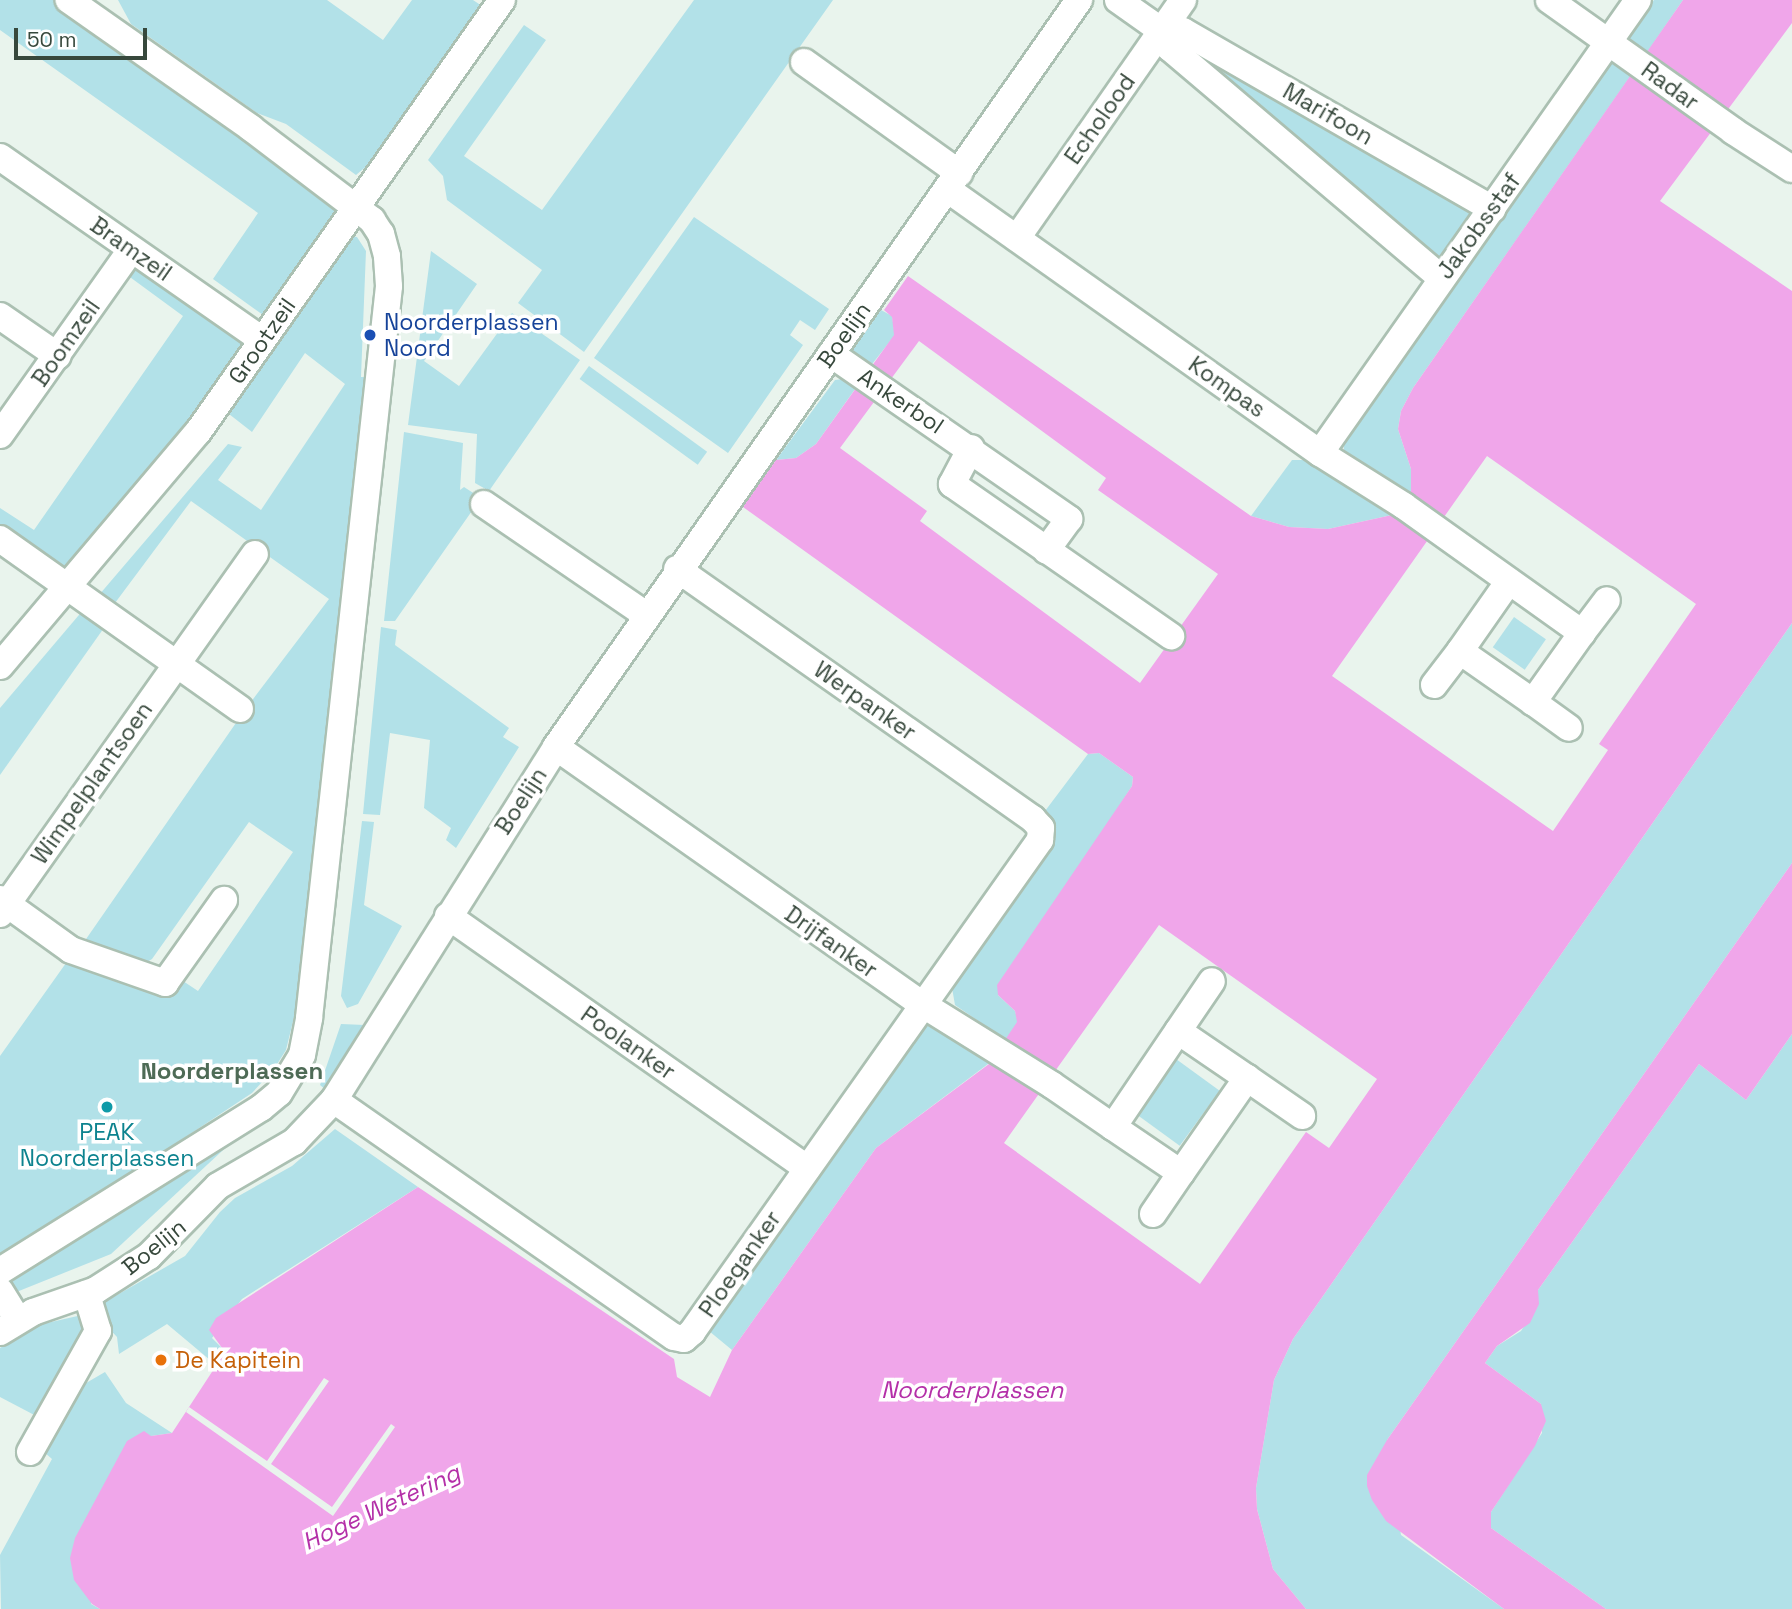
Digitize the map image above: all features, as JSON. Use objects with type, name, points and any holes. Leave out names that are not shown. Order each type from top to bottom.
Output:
[{"type":"street","points":[[0,1271],[261,1108],[279,1093],[302,1055],[311,1004],[389,286],[381,234],[372,220],[116,31],[69,0]]},
{"type":"street","points":[[95,0],[116,31]]},
{"type":"street","name":"Grootzeil","points":[[0,666],[69,589],[198,432],[502,0]]},
{"type":"street","name":"Boelijn","points":[[9,1326],[87,1294],[149,1256],[218,1186],[294,1142],[334,1100],[556,747],[677,569],[1079,0]]},
{"type":"street","name":"Marifoon","points":[[1118,0],[1161,31],[1170,48],[1441,278]]},
{"type":"street","name":"Echolood","points":[[1017,238],[1183,0]]},
{"type":"street","name":"Radar","points":[[1549,0],[1733,131],[1792,169]]},
{"type":"street","name":"Jakobsstaf","points":[[1320,453],[1441,278],[1618,48],[1639,0]]},
{"type":"street","name":"Marifoon","points":[[1161,31],[1183,31],[1492,209]]},
{"type":"street","points":[[804,62],[953,181]]},
{"type":"street","name":"Bramzeil","points":[[0,157],[262,340]]},
{"type":"street","name":"Kompas","points":[[953,181],[1017,238],[1320,453],[1404,506],[1582,633]]},
{"type":"street","name":"Boomzeil","points":[[0,435],[131,250]]},
{"type":"street","points":[[0,316],[58,356]]},
{"type":"street","name":"Ankerbol","points":[[831,354],[1069,519],[1046,551]]},
{"type":"street","points":[[971,449],[952,484],[1171,636]]},
{"type":"street","points":[[484,504],[646,615]]},
{"type":"street","points":[[0,538],[240,709]]},
{"type":"street","name":"Wimpelplantsoen","points":[[223,900],[165,983],[71,950],[2,906],[255,554]]},
{"type":"street","name":"Werpanker","points":[[677,569],[1033,819],[1041,828],[1040,840]]},
{"type":"street","points":[[1434,685],[1509,581]]},
{"type":"street","points":[[1533,702],[1606,600]]},
{"type":"street","points":[[1460,651],[1569,728]]},
{"type":"street","name":"Drijfanker","points":[[556,747],[922,1004],[991,1050],[1052,1085],[1181,1173]]},
{"type":"street","name":"Ploeganker","points":[[334,1100],[674,1337],[684,1339],[692,1332],[1040,840]]},
{"type":"street","name":"Poolanker","points":[[449,916],[807,1168]]},
{"type":"street","points":[[1113,1127],[1212,981]]},
{"type":"street","points":[[1178,1031],[1303,1116]]},
{"type":"street","points":[[1153,1214],[1247,1078]]},
{"type":"street","points":[[0,1291],[9,1326]]},
{"type":"street","points":[[30,1452],[98,1331],[87,1294]]},
{"type":"shaded area","points":[[0,0],[55,0],[328,195],[324,200],[336,210],[263,315],[213,279],[258,213],[0,30]]},
{"type":"shaded area","points":[[118,0],[327,0],[383,40],[412,0],[473,0],[482,6],[369,164],[356,175],[286,124],[257,113],[131,24]]},
{"type":"shaded area","points":[[694,0],[833,0],[584,352],[518,303],[542,270],[447,200],[443,176],[428,160],[524,25],[546,40],[464,156],[542,210]]},
{"type":"shaded area","points":[[1654,0],[1683,0],[1646,54],[1630,45],[1628,36]]},
{"type":"shaded area","points":[[1184,48],[1474,209],[1474,216],[1439,264]]},
{"type":"shaded area","points":[[1619,60],[1634,71],[1413,388],[1401,411],[1398,429],[1411,469],[1411,496],[1344,451],[1343,440],[1609,61]]},
{"type":"shaded area","points":[[694,217],[829,309],[815,330],[800,320],[790,335],[803,345],[728,453],[594,358]]},
{"type":"shaded area","points":[[351,236],[357,237],[366,251],[361,377],[371,377],[297,1005],[286,1050],[274,1069],[252,1093],[0,1260],[0,1056],[71,956],[180,979],[198,991],[293,852],[249,822],[152,959],[147,962],[84,942],[247,707],[329,599],[191,501],[115,603],[99,595],[228,444],[242,447],[218,480],[261,510],[345,384],[305,353],[252,432],[229,414]]},
{"type":"shaded area","points":[[431,251],[477,284],[424,361],[459,386],[512,313],[580,360],[489,491],[475,483],[477,434],[408,425]]},
{"type":"shaded area","points":[[134,260],[248,342],[189,427],[66,571],[0,526],[0,508],[34,530],[183,316],[123,272]]},
{"type":"shaded area","points":[[881,310],[892,316],[895,335],[869,368],[852,351]]},
{"type":"shaded area","points":[[589,366],[707,452],[698,465],[580,379]]},
{"type":"shaded area","points":[[843,379],[858,385],[816,444],[796,458],[776,460],[835,380]]},
{"type":"shaded area","points":[[404,432],[463,443],[460,490],[464,487],[481,498],[395,621],[384,621]]},
{"type":"shaded area","points":[[1292,460],[1315,460],[1397,511],[1392,515],[1328,529],[1289,527],[1251,516]]},
{"type":"shaded area","points":[[84,609],[106,625],[0,775],[0,708]]},
{"type":"shaded area","points":[[1514,617],[1546,639],[1525,670],[1493,647]]},
{"type":"shaded area","points":[[1792,623],[1792,863],[1387,1440],[1401,1535],[1504,1609],[1306,1609],[1273,1569],[1257,1509],[1256,1488],[1274,1380],[1293,1339]]},
{"type":"shaded area","points":[[381,627],[397,630],[395,645],[509,728],[503,737],[519,747],[456,848],[446,840],[451,828],[424,808],[430,740],[390,733],[380,815],[363,814]]},
{"type":"shaded area","points":[[1099,753],[1133,777],[1132,786],[998,995],[1015,1011],[1018,1022],[1006,1040],[955,1005],[952,988],[1055,836],[1052,823],[1042,815],[1088,754]]},
{"type":"shaded area","points":[[362,821],[374,822],[364,905],[402,926],[358,1004],[347,1008],[341,996]]},
{"type":"shaded area","points":[[341,1024],[365,1025],[326,1090],[320,1085]]},
{"type":"shaded area","points":[[927,1026],[941,1027],[992,1061],[876,1148],[732,1350],[709,1331],[913,1039]]},
{"type":"shaded area","points":[[1792,1034],[1792,1609],[1606,1609],[1491,1528],[1491,1512],[1542,1433],[1541,1404],[1485,1363],[1497,1346],[1521,1331],[1538,1304],[1538,1290],[1699,1064],[1746,1100]]},
{"type":"shaded area","points":[[1176,1059],[1220,1091],[1180,1146],[1136,1114]]},
{"type":"shaded area","points":[[335,1129],[418,1187],[242,1299],[212,1338],[225,1351],[216,1365],[167,1324],[119,1354],[117,1337],[100,1319],[96,1307],[185,1256],[220,1212],[235,1198],[292,1166]]},
{"type":"shaded area","points":[[235,1139],[111,1254],[4,1297],[0,1285]]},
{"type":"shaded area","points":[[82,1315],[86,1325],[40,1418],[0,1397],[0,1348],[38,1325]]},
{"type":"shaded area","points":[[105,1372],[126,1403],[172,1433],[151,1436],[91,1604],[100,1609],[1,1609],[0,1555],[52,1459],[44,1452],[74,1390]]},
{"type":"water","name":"Noorderplassen","points":[[1683,0],[1792,0],[1792,23],[1660,201],[1792,291],[1792,623],[1293,1339],[1274,1380],[1256,1488],[1257,1509],[1273,1569],[1306,1609],[100,1609],[92,1604],[74,1580],[70,1558],[75,1538],[127,1441],[144,1431],[151,1436],[172,1433],[225,1352],[209,1330],[216,1318],[418,1187],[674,1359],[677,1377],[710,1397],[732,1350],[876,1148],[989,1064],[1017,1022],[1015,1011],[998,995],[997,985],[1132,786],[1133,777],[1099,753],[1088,754],[743,507],[776,460],[796,458],[816,444],[894,335],[892,317],[884,310],[908,276],[1251,516],[1289,527],[1328,529],[1392,515],[1411,496],[1411,469],[1398,429],[1401,411],[1413,388]],"holes":[[[919,341],[1106,478],[1098,490],[1218,574],[1140,683],[920,521],[927,511],[840,448]],[[1487,456],[1696,604],[1599,744],[1608,750],[1553,831],[1332,676]],[[1159,925],[1377,1079],[1329,1148],[1306,1132],[1200,1284],[1004,1143]]]},
{"type":"water","points":[[1792,863],[1792,1034],[1746,1100],[1699,1064],[1538,1290],[1539,1304],[1530,1323],[1497,1346],[1485,1363],[1541,1404],[1546,1421],[1535,1446],[1491,1512],[1491,1528],[1606,1609],[1504,1609],[1386,1521],[1372,1500],[1367,1486],[1367,1475],[1387,1440]]},
{"type":"pier","points":[[324,1378],[329,1381],[271,1464],[332,1507],[391,1424],[395,1427],[333,1516],[186,1412],[189,1407],[267,1461]]},
{"type":"place","name":"Noorderplassen Noord","points":[[370,335]]},
{"type":"place","name":"PEAK Noorderplassen","points":[[107,1107]]},
{"type":"place","name":"De Kapitein","points":[[161,1360]]},
{"type":"district","name":"Noorderplassen","points":[[232,1071]]},
{"type":"water label","name":"Hoge Wetering","points":[[381,1507]]}]
